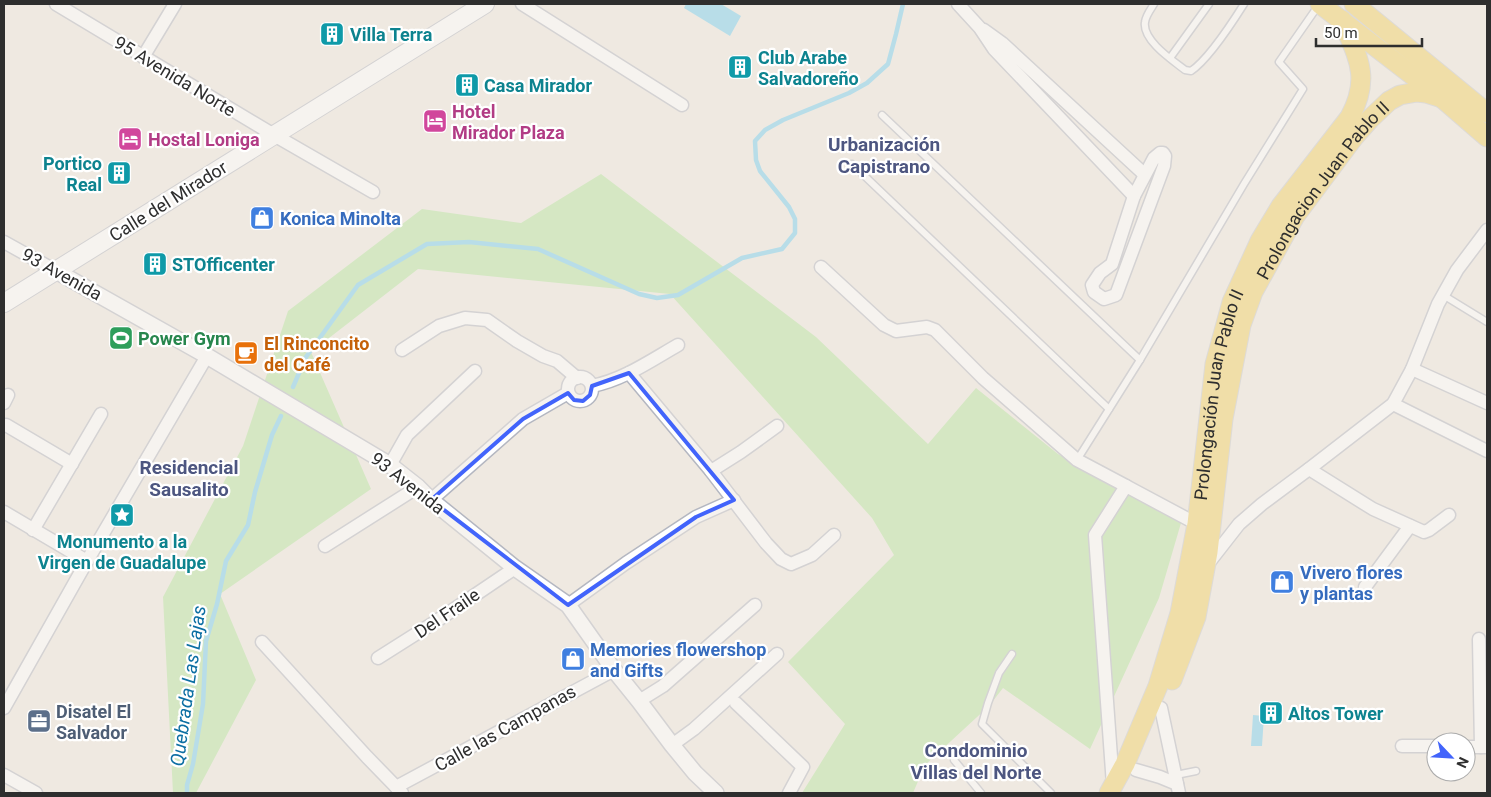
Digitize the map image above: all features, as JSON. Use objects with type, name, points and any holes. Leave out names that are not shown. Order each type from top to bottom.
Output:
[{"type":"main road","name":"Calle del Mirador","points":[[4,303],[52,269],[269,132],[466,4]]},
{"type":"main road","name":"Calle del Mirador","points":[[269,132],[485,4]]},
{"type":"main road","points":[[1320,4],[1442,98],[1487,137]]},
{"type":"main road","points":[[1354,4],[1487,113]]},
{"type":"main road","name":"Prolongación Juan Pablo II","points":[[1115,791],[1158,686],[1180,613],[1197,524],[1215,364],[1232,302],[1260,241],[1281,206],[1350,117],[1359,96],[1360,64],[1342,20]]},
{"type":"main road","name":"Prolongacion Juan Pablo II","points":[[1115,791],[1136,770],[1196,616],[1206,567],[1223,419],[1241,325],[1253,292],[1295,216],[1354,137],[1370,120],[1389,102],[1400,95],[1417,92],[1442,98]]},
{"type":"main road","name":"Calle del Mirador","points":[[4,294],[52,269]]},
{"type":"street","name":"95 Avenida Norte","points":[[56,4],[373,192]]},
{"type":"street","points":[[143,57],[175,4]]},
{"type":"street","points":[[522,4],[682,105]]},
{"type":"street","points":[[958,4],[980,28],[994,49],[1134,196]]},
{"type":"street","points":[[980,28],[1002,43],[1144,174]]},
{"type":"street","points":[[1163,153],[1165,156],[1164,166],[1116,295],[1104,299],[1094,292],[1092,285],[1100,273],[1112,264],[1134,196],[1154,158],[1163,153]]},
{"type":"street","points":[[1206,567],[1239,524],[1262,504],[1310,470],[1393,404],[1412,368],[1438,304],[1457,270],[1487,230]]},
{"type":"street","name":"93 Avenida","points":[[4,242],[207,356],[390,465],[515,568],[568,605],[614,670],[694,773],[716,793]]},
{"type":"street","points":[[821,267],[884,325],[896,331],[927,327],[935,330],[983,378],[1077,460],[1197,524]]},
{"type":"street","points":[[402,350],[439,326],[466,318],[486,320],[543,356],[558,361],[577,378],[586,379],[592,386]]},
{"type":"street","points":[[592,386],[604,384],[629,373],[678,345]]},
{"type":"street","points":[[4,708],[87,561],[207,356]]},
{"type":"street","points":[[1412,368],[1487,403]]},
{"type":"street","points":[[390,465],[407,435],[475,371]]},
{"type":"street","points":[[629,373],[781,559],[791,564],[812,555],[834,534]]},
{"type":"street","points":[[577,378],[569,383],[568,393],[574,400],[583,401],[590,396],[592,386]]},
{"type":"street","points":[[431,500],[523,420],[568,393]]},
{"type":"street","points":[[1393,404],[1487,451]]},
{"type":"street","points":[[34,530],[101,414]]},
{"type":"street","points":[[6,424],[72,464]]},
{"type":"street","points":[[711,471],[742,452],[776,426]]},
{"type":"street","points":[[1310,470],[1373,509],[1424,532],[1449,516]]},
{"type":"street","points":[[1115,791],[1095,535],[1126,486]]},
{"type":"street","points":[[324,546],[418,487]]},
{"type":"street","points":[[568,605],[626,563],[696,517],[734,500]]},
{"type":"street","points":[[4,512],[87,561]]},
{"type":"street","points":[[1365,587],[1410,526]]},
{"type":"street","name":"Del Fraile","points":[[378,658],[515,568]]},
{"type":"street","points":[[639,701],[663,686],[755,605]]},
{"type":"street","points":[[1479,639],[1484,747]]},
{"type":"street","points":[[262,642],[397,791]]},
{"type":"street","points":[[672,745],[694,729],[778,654]]},
{"type":"street","name":"Calle las Campanas","points":[[397,791],[614,670]]},
{"type":"street","points":[[736,703],[802,767],[790,793]]},
{"type":"street","points":[[1160,708],[1178,784]]},
{"type":"street","points":[[1402,746],[1426,746]]},
{"type":"street","points":[[1136,770],[1178,784]]},
{"type":"street","points":[[4,775],[36,793]]},
{"type":"lane","points":[[1154,4],[1145,22],[1145,30],[1154,44],[1185,70],[1191,71],[1207,56],[1244,4]]},
{"type":"lane","points":[[1170,58],[1209,4]]},
{"type":"lane","points":[[1077,460],[1140,360],[1244,184],[1303,89],[1279,62],[1320,4]]},
{"type":"lane","points":[[882,115],[1140,360]]},
{"type":"lane","points":[[852,164],[1109,409]]},
{"type":"lane","points":[[1443,295],[1487,322]]},
{"type":"lane","points":[[1012,654],[999,674],[982,724],[1051,793]]},
{"type":"lane","points":[[954,760],[981,793]]},
{"type":"lane","points":[[1178,784],[1196,771]]},
{"type":"highlighted area","points":[[629,373],[734,500],[696,517],[568,605],[431,500],[523,419],[568,393],[574,400],[583,401],[590,395],[592,386]]},
{"type":"green space","points":[[601,174],[816,337],[928,444],[976,388],[1058,454],[1181,523],[1159,598],[1090,749],[1003,688],[989,706],[925,765],[913,793],[802,793],[845,724],[788,662],[894,555],[872,518],[670,294],[418,269],[311,352],[371,489],[220,594],[256,680],[196,793],[173,793],[163,597],[243,446],[288,311],[422,209],[521,223]]},
{"type":"water","points":[[686,4],[721,4],[741,16],[730,36],[684,8]]},
{"type":"water","points":[[1253,715],[1264,716],[1262,746],[1251,746]]},
{"type":"waterway","name":"Quebrada Las Lajas","points":[[293,387],[306,357],[358,285],[427,244],[469,242],[538,249],[639,294],[657,298],[678,295],[742,258],[782,249],[795,233],[795,219],[789,207],[760,171],[756,160],[755,141],[765,130],[783,120],[849,93],[867,83],[888,64],[903,4]]},
{"type":"waterway","name":"Quebrada Las Lajas","points":[[187,793],[203,704],[206,641],[217,604],[226,561],[248,525],[255,492],[272,435],[281,416]]},
{"type":"place","name":"Villa Terra","points":[[332,34]]},
{"type":"place","name":"Club Arabe Salvadoreño","points":[[740,67]]},
{"type":"place","name":"Casa Mirador","points":[[467,85]]},
{"type":"place","name":"Hotel Mirador Plaza","points":[[435,121]]},
{"type":"place","name":"Hostal Loniga","points":[[130,139]]},
{"type":"place","name":"Portico Real","points":[[119,173]]},
{"type":"place","name":"Konica Minolta","points":[[262,218]]},
{"type":"place","name":"STOfficenter","points":[[155,264]]},
{"type":"place","name":"Power Gym","points":[[121,338]]},
{"type":"place","name":"El Rinconcito del Café","points":[[246,353]]},
{"type":"place","name":"Monumento a la Virgen de Guadalupe","points":[[122,515]]},
{"type":"place","name":"Vivero flores y plantas","points":[[1282,582]]},
{"type":"place","name":"Memories flowershop and Gifts","points":[[573,659]]},
{"type":"place","name":"Altos Tower","points":[[1271,713]]},
{"type":"place","name":"Disatel El Salvador","points":[[39,721]]},
{"type":"district","name":"Urbanización Capistrano","points":[[884,155]]},
{"type":"district","name":"Residencial Sausalito","points":[[189,478]]},
{"type":"district","name":"Condominio Villas del Norte","points":[[976,761]]}]
